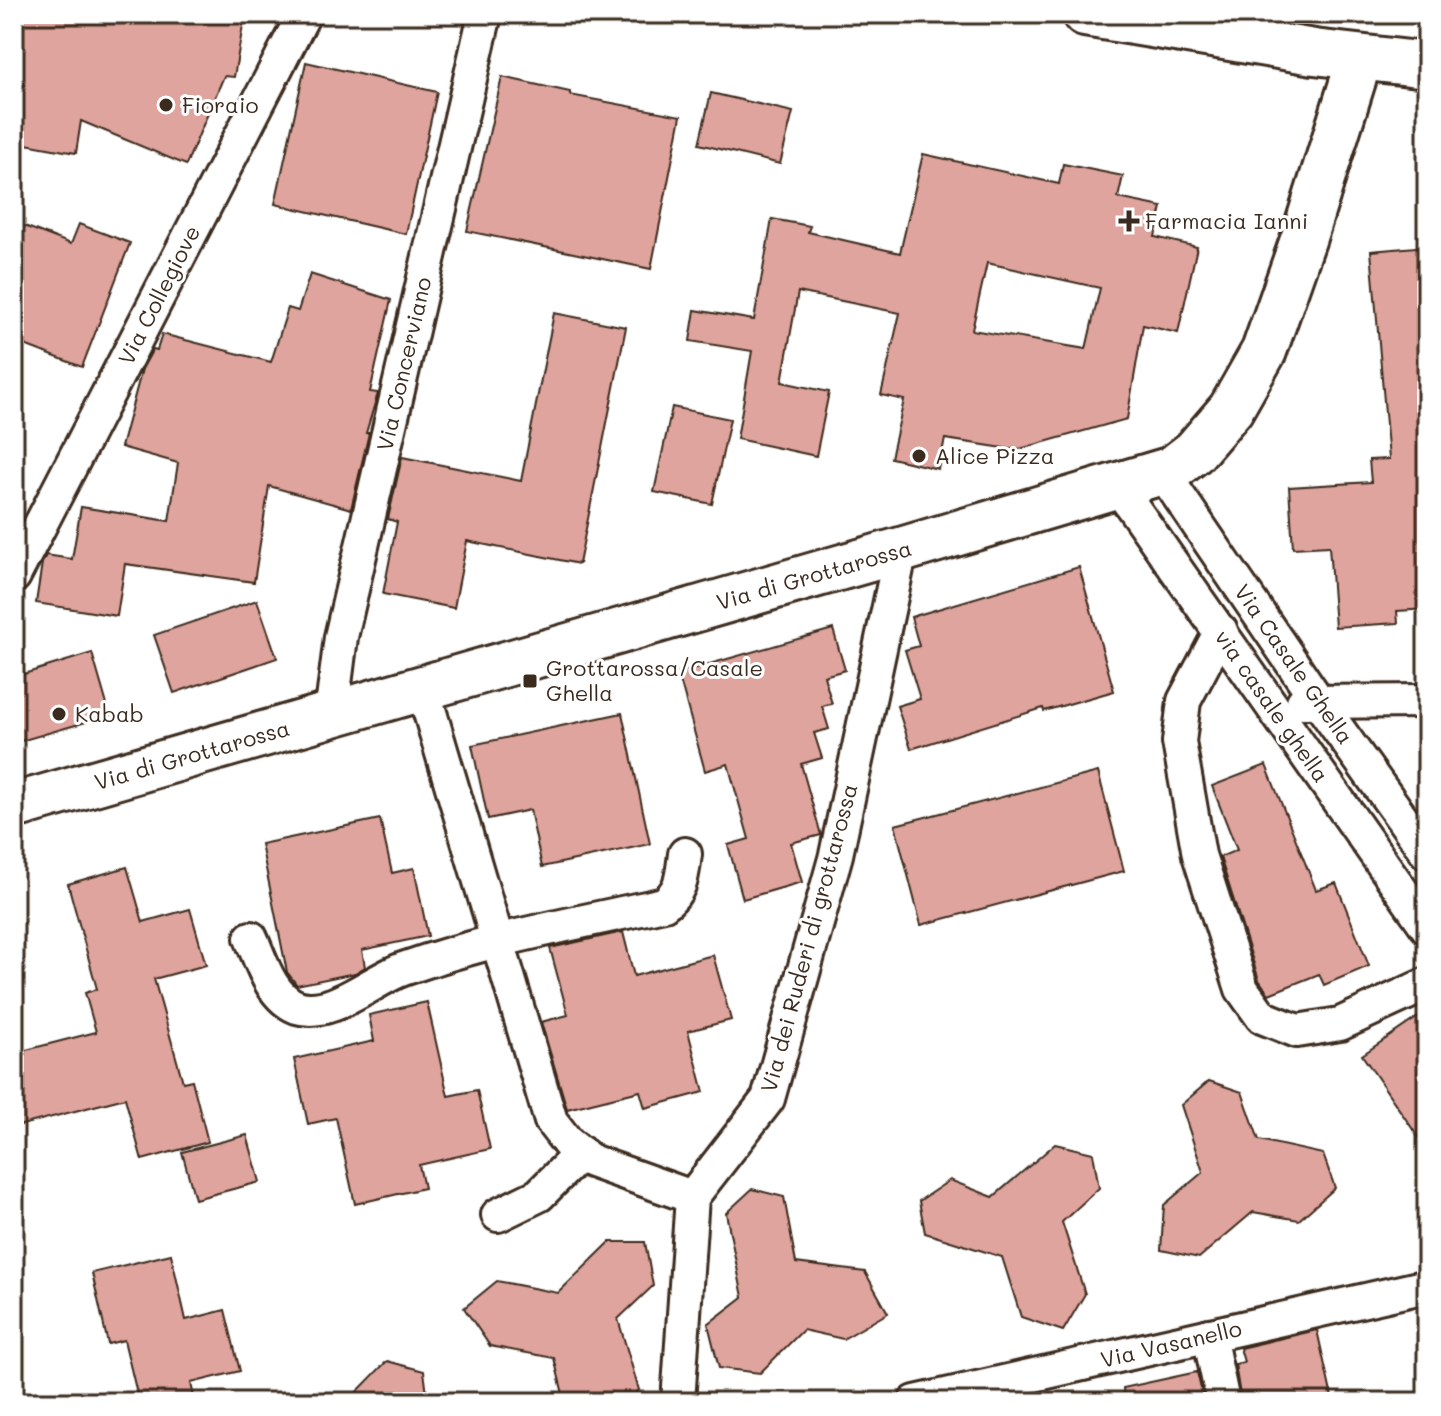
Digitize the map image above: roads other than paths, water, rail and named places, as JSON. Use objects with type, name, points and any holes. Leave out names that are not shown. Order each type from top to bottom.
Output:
[{"type":"street","name":"Via Collegiove","points":[[14,576],[304,14]]},
{"type":"street","name":"Via Concerviano","points":[[331,716],[341,637],[485,14]]},
{"type":"street","points":[[1085,14],[1360,58],[1427,65]]},
{"type":"street","name":"Via di Grottarossa","points":[[14,806],[901,550],[1163,473],[1180,464],[1218,426],[1243,391],[1264,351],[1304,237],[1360,58]]},
{"type":"street","name":"Via Casale Ghella","points":[[1163,473],[1318,701],[1427,853]]},
{"type":"street","name":"via casale ghella","points":[[1117,485],[1427,927]]},
{"type":"street","name":"Via dei Ruderi di grottarossa","points":[[692,1197],[768,1099],[836,855],[901,550]]},
{"type":"street","points":[[1221,631],[1184,701],[1179,742],[1199,855],[1242,989],[1262,1017],[1297,1031],[1340,1024],[1427,984]]},
{"type":"street","points":[[423,689],[551,1121],[568,1143],[591,1161],[692,1197],[678,1402]]},
{"type":"street","points":[[1271,704],[1427,701]]},
{"type":"street","points":[[251,938],[278,994],[297,1007],[321,1009],[344,1001],[402,969],[498,941],[664,904],[681,884],[685,854]]},
{"type":"street","points":[[498,1215],[539,1195],[581,1153]]},
{"type":"street","name":"Via Vasanello","points":[[915,1402],[1427,1286]]},
{"type":"street","points":[[1209,1335],[1223,1402]]},
{"type":"place","name":"Fioraio","points":[[166,105]]},
{"type":"place","name":"Farmacia Ianni","points":[[1129,221]]},
{"type":"place","name":"Alice Pizza","points":[[919,456]]},
{"type":"place","name":"Grottarossa/Casale Ghella","points":[[530,681]]},
{"type":"place","name":"Kabab","points":[[59,714]]}]
